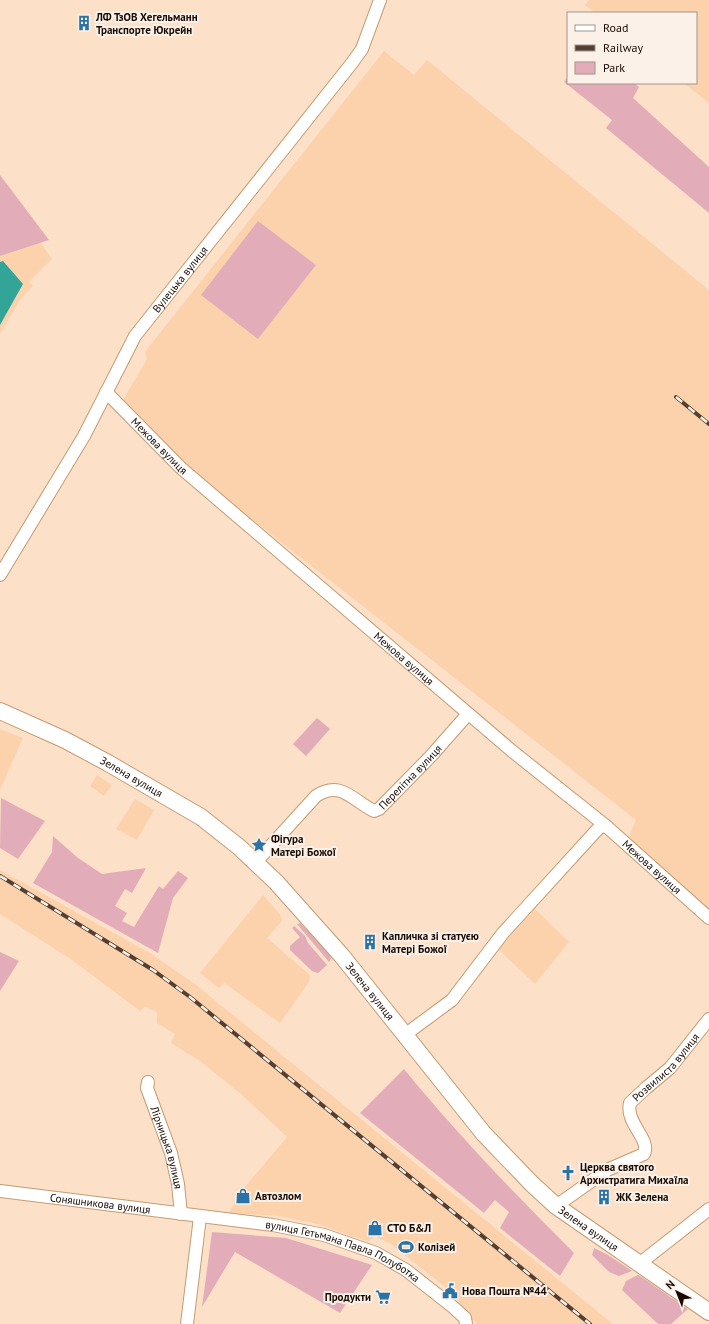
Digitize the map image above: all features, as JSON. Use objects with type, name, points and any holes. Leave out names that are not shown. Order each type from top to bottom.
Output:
[{"type":"main road","name":"Зелена вулиця","points":[[0,711],[71,743],[177,803],[222,833],[256,862],[342,956],[498,1150],[532,1184],[556,1206],[709,1312]]},
{"type":"street","name":"Вулецька вулиця","points":[[0,575],[84,436],[135,336],[352,63],[362,49],[380,0]]},
{"type":"street","name":"Межова вулиця","points":[[106,392],[181,468],[468,714],[606,826],[709,918]]},
{"type":"street","name":"Перелітна вулиця","points":[[256,862],[316,796],[324,791],[331,789],[340,790],[374,810],[379,810],[468,714]]},
{"type":"street","points":[[406,1034],[452,1000],[503,932],[593,834],[600,827],[606,826]]},
{"type":"street","name":"Розвилиста вулиця","points":[[556,1206],[607,1170],[644,1154],[646,1144],[630,1116],[630,1103],[670,1068],[709,1019]]},
{"type":"street","name":"Лірницька вулиця","points":[[148,1082],[147,1088],[171,1153],[178,1184],[181,1214]]},
{"type":"street","name":"Соняшникова вулиця","points":[[0,1191],[200,1217]]},
{"type":"street","points":[[639,1264],[709,1209]]},
{"type":"street","points":[[186,1324],[200,1217]]},
{"type":"street","name":"вулиця Гетьмана Павла Полуботка","points":[[200,1217],[241,1220],[297,1229],[344,1242],[376,1253],[426,1284],[465,1318],[466,1324]]},
{"type":"shaded area","points":[[589,0],[709,0],[709,103],[685,84],[697,84],[697,12],[594,12],[585,5]]},
{"type":"shaded area","points":[[384,51],[414,75],[427,60],[709,290],[709,912],[681,887],[682,884],[628,839],[636,820],[180,463],[122,402],[147,359],[145,353],[148,348]]},
{"type":"shaded area","points":[[0,185],[52,259],[29,282],[33,286],[21,298],[0,334]]},
{"type":"shaded area","points":[[0,729],[23,738],[0,790]]},
{"type":"shaded area","points":[[97,775],[112,785],[104,796],[90,786]]},
{"type":"shaded area","points":[[135,799],[154,810],[137,840],[116,829]]},
{"type":"shaded area","points":[[0,870],[150,953],[196,985],[613,1324],[477,1324],[449,1290],[391,1244],[374,1236],[369,1242],[317,1224],[279,1216],[229,1213],[239,1194],[287,1137],[242,1095],[200,1061],[171,1043],[175,1034],[157,1023],[157,1012],[145,1007],[140,1011],[72,960],[0,914]]},
{"type":"shaded area","points":[[263,895],[280,914],[282,921],[267,938],[310,975],[309,982],[280,1023],[224,983],[219,988],[200,973]]},
{"type":"shaded area","points":[[535,909],[569,942],[535,984],[498,949]]},
{"type":"green space","points":[[567,78],[567,84],[635,84],[639,87],[633,98],[709,167],[709,213],[606,128],[612,120],[564,82]]},
{"type":"green space","points":[[0,175],[49,240],[0,256]]},
{"type":"green space","points":[[258,221],[316,265],[258,339],[201,295]]},
{"type":"green space","points":[[317,718],[330,729],[306,756],[293,744]]},
{"type":"green space","points":[[1,798],[45,821],[18,859],[0,848]]},
{"type":"green space","points":[[53,836],[78,858],[102,874],[146,868],[132,893],[125,889],[115,906],[127,913],[122,921],[134,927],[159,886],[163,889],[178,871],[188,878],[173,898],[158,953],[33,883],[52,852]]},
{"type":"green space","points":[[300,923],[329,953],[331,959],[329,962],[297,924]]},
{"type":"green space","points":[[294,926],[305,936],[308,943],[327,965],[318,973],[312,971],[290,950],[290,946],[300,937],[292,928]]},
{"type":"green space","points":[[0,952],[19,961],[0,991]]},
{"type":"green space","points":[[404,1069],[487,1163],[574,1253],[560,1276],[500,1228],[509,1212],[495,1200],[484,1213],[360,1113]]},
{"type":"green space","points":[[212,1232],[286,1238],[372,1265],[340,1313],[235,1252],[202,1307]]},
{"type":"green space","points":[[594,1248],[608,1255],[632,1271],[619,1276],[609,1272],[592,1255]]},
{"type":"green space","points":[[638,1275],[688,1309],[671,1324],[658,1324],[622,1290],[626,1281]]},
{"type":"water","points":[[3,261],[23,284],[0,325],[0,262]]},
{"type":"railway","points":[[676,397],[709,424]]},
{"type":"railway","points":[[0,876],[153,970],[190,997],[590,1324]]},
{"type":"place","name":"ЛФ ТзОВ Хегельманн Транспорте Юкрейн","points":[[84,23]]},
{"type":"place","name":"Фігура Матері Божої","points":[[259,845]]},
{"type":"place","name":"Капличка зі статуєю Матері Божої","points":[[370,942]]},
{"type":"place","name":"Церква святого Архистратига Михаїла","points":[[568,1173]]},
{"type":"place","name":"Автозлом","points":[[243,1196]]},
{"type":"place","name":"ЖК Зелена","points":[[604,1197]]},
{"type":"place","name":"СТО Б&Л","points":[[375,1228]]},
{"type":"place","name":"Колізей","points":[[406,1247]]},
{"type":"place","name":"Нова Пошта №44","points":[[450,1291]]},
{"type":"place","name":"Продукти","points":[[383,1297]]}]
